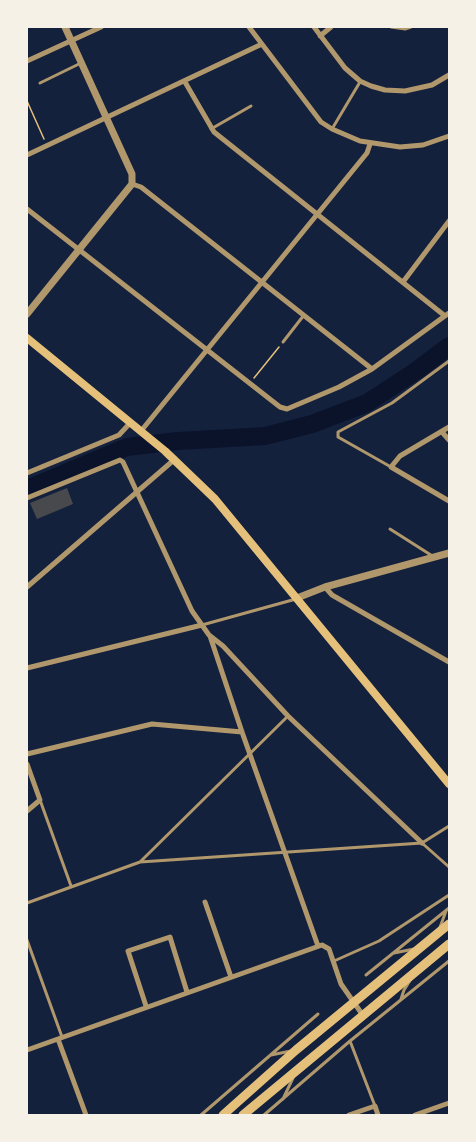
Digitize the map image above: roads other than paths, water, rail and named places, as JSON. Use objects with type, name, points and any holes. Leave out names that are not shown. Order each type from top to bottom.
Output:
[{"type":"highway","points":[[223,1115],[296,1050],[449,924]]},
{"type":"highway","points":[[243,1115],[449,944]]},
{"type":"main road","points":[[27,338],[175,459],[215,499],[449,784]]},
{"type":"street","points":[[27,314],[132,184],[132,174],[64,27]]},
{"type":"street","points":[[27,61],[101,27]]},
{"type":"street","points":[[249,27],[321,122],[332,129],[370,144],[410,147],[449,136]]},
{"type":"street","points":[[314,27],[336,58],[360,81],[385,90],[405,92],[432,85],[449,75]]},
{"type":"street","points":[[320,36],[331,27]]},
{"type":"street","points":[[27,155],[262,44]]},
{"type":"street","points":[[27,209],[280,407],[287,409],[330,391],[372,369],[447,314],[403,282],[211,129],[185,82]]},
{"type":"street","points":[[142,432],[367,153],[370,144]]},
{"type":"street","points":[[132,184],[141,187],[372,369]]},
{"type":"street","points":[[403,282],[449,221]]},
{"type":"street","points":[[27,473],[120,435],[131,422]]},
{"type":"street","points":[[449,427],[400,456],[391,467],[449,501]]},
{"type":"street","points":[[442,432],[449,440]]},
{"type":"street","points":[[27,587],[175,459]]},
{"type":"street","points":[[27,498],[120,460],[123,462],[192,611],[209,635],[318,946]]},
{"type":"street","points":[[297,598],[325,587],[449,553]]},
{"type":"street","points":[[325,587],[332,595],[449,662]]},
{"type":"street","points":[[27,668],[202,625]]},
{"type":"street","points":[[209,635],[223,646],[288,716],[422,843]]},
{"type":"street","points":[[27,754],[152,724],[242,732]]},
{"type":"street","points":[[27,764],[40,800],[27,812]]},
{"type":"street","points":[[205,902],[231,977]]},
{"type":"street","points":[[146,1006],[128,951],[170,937],[187,992]]},
{"type":"street","points":[[27,1050],[318,946],[326,946],[341,984],[362,1014]]},
{"type":"street","points":[[60,1038],[85,1113],[77,1115]]},
{"type":"street","points":[[415,1115],[449,1103]]},
{"type":"street","points":[[349,1115],[375,1106],[378,1115]]},
{"type":"lane","points":[[391,27],[405,29],[411,27]]},
{"type":"lane","points":[[40,83],[81,63]]},
{"type":"lane","points":[[332,129],[360,81]]},
{"type":"lane","points":[[211,129],[251,106]]},
{"type":"lane","points":[[283,342],[304,315]]},
{"type":"lane","points":[[391,467],[338,437],[338,432],[392,403],[449,362]]},
{"type":"lane","points":[[390,529],[434,557]]},
{"type":"lane","points":[[202,625],[273,607],[297,598]]},
{"type":"lane","points":[[140,862],[288,716]]},
{"type":"lane","points":[[40,800],[71,886]]},
{"type":"lane","points":[[27,903],[140,862],[422,843],[449,826]]},
{"type":"lane","points":[[422,843],[449,867]]},
{"type":"lane","points":[[333,961],[379,941],[449,895]]},
{"type":"lane","points":[[439,932],[440,924],[448,909]]},
{"type":"lane","points":[[366,975],[448,909]]},
{"type":"lane","points":[[27,940],[60,1038]]},
{"type":"lane","points":[[393,953],[419,948]]},
{"type":"lane","points":[[264,1115],[350,1041],[449,961]]},
{"type":"lane","points":[[401,999],[414,971]]},
{"type":"lane","points":[[201,1115],[318,1014]]},
{"type":"lane","points":[[350,1041],[375,1106]]},
{"type":"lane","points":[[269,1055],[296,1050]]},
{"type":"lane","points":[[283,1099],[293,1080],[295,1070]]},
{"type":"lane","points":[[269,1111],[272,1115]]},
{"type":"waterway","points":[[27,489],[127,447],[178,441],[265,436],[312,424],[367,403],[449,346]]}]
